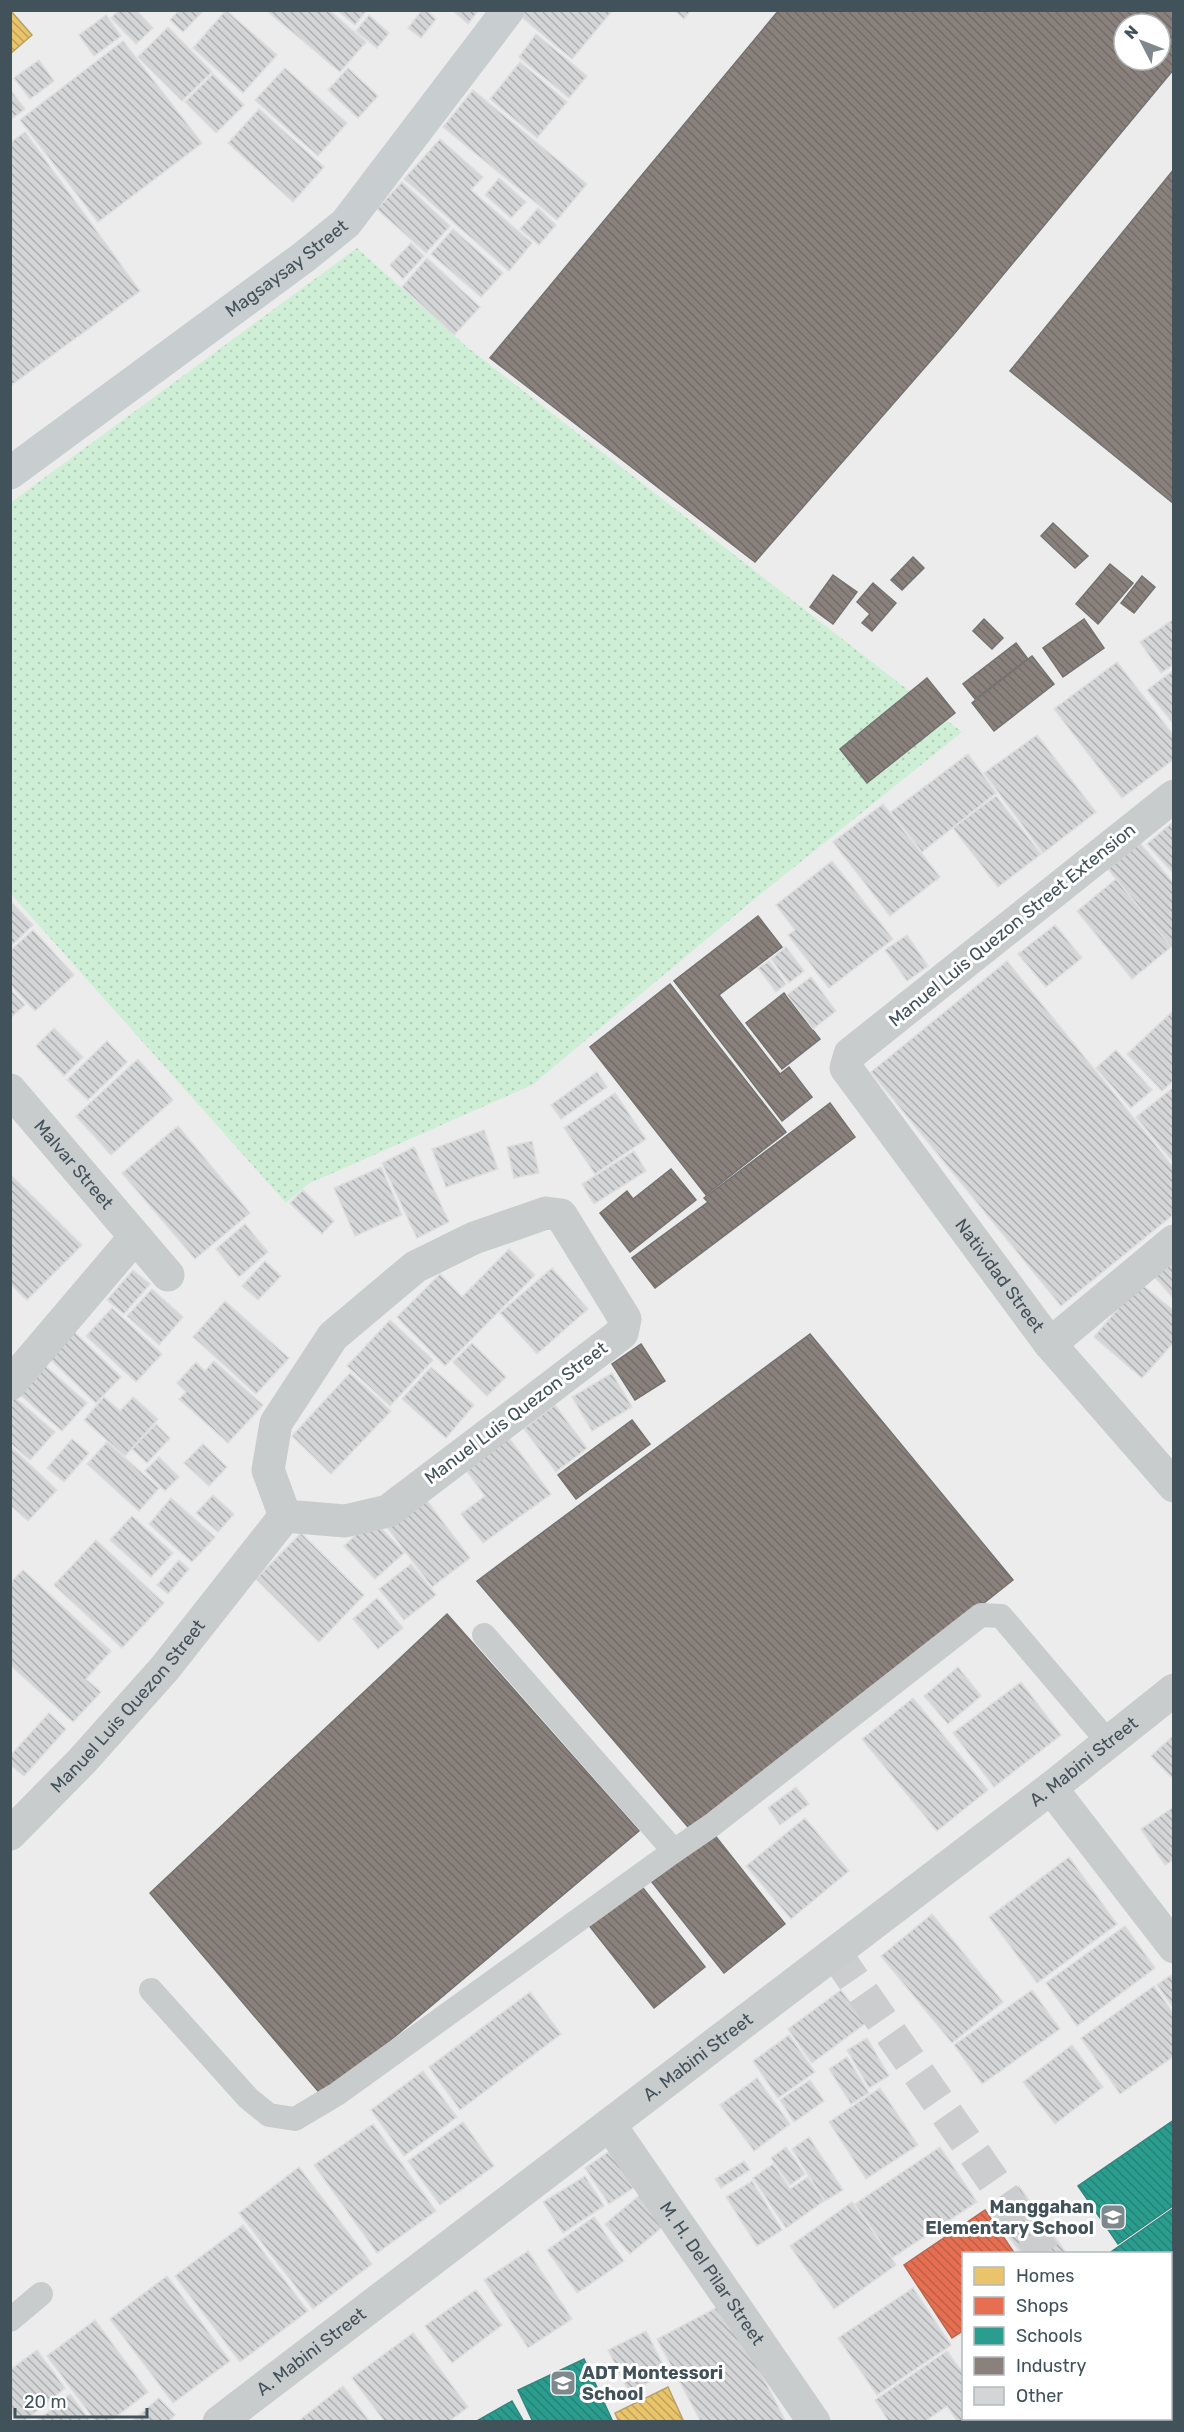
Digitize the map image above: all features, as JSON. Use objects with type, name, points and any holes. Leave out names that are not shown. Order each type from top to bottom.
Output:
[{"type":"street","name":"Magsaysay Street","points":[[10,473],[304,257],[346,223],[508,10]]},
{"type":"street","name":"Manuel Luis Quezon Street Extension","points":[[850,1054],[1173,796]]},
{"type":"street","name":"Natividad Street","points":[[850,1054],[846,1068],[1050,1344],[1173,1486]]},
{"type":"street","name":"Malvar Street","points":[[10,1090],[168,1275]]},
{"type":"street","name":"Manuel Luis Quezon Street","points":[[546,1213],[561,1215],[624,1319],[622,1333],[388,1511],[345,1521],[285,1516],[268,1470],[276,1423],[333,1336],[415,1267],[474,1238],[546,1213]]},
{"type":"street","points":[[10,1384],[135,1237]]},
{"type":"street","points":[[1050,1344],[1173,1241]]},
{"type":"street","name":"Manuel Luis Quezon Street","points":[[10,1834],[82,1761],[165,1668],[285,1516]]},
{"type":"street","name":"A. Mabini Street","points":[[219,2421],[1110,1743],[1173,1690]]},
{"type":"street","points":[[1051,1788],[1173,1947]]},
{"type":"street","name":"M. H. Del Pilar Street","points":[[610,2125],[814,2421]]},
{"type":"lane","points":[[151,1990],[248,2098],[269,2115],[295,2119],[337,2094],[712,1825],[981,1615],[1001,1616],[1110,1743]]},
{"type":"lane","points":[[484,1635],[674,1851]]},
{"type":"lane","points":[[10,2320],[41,2294]]},
{"type":"green space","points":[[357,248],[467,347],[962,732],[757,897],[532,1085],[308,1184],[286,1203],[11,894],[10,503]]},
{"type":"building: Homes","points":[[10,10],[32,35],[10,54]]},
{"type":"building: Homes","points":[[668,2387],[684,2422],[619,2422],[615,2413]]},
{"type":"building: Shops","points":[[985,2210],[1014,2252],[962,2252],[962,2331],[952,2338],[904,2265]]},
{"type":"building: Schools","points":[[1174,2120],[1174,2205],[1118,2244],[1078,2186]]},
{"type":"building: Schools","points":[[1174,2208],[1174,2290],[1172,2291],[1172,2252],[1111,2252]]},
{"type":"building: Schools","points":[[1174,2305],[1174,2381],[1172,2382],[1172,2306]]},
{"type":"building: Schools","name":"ADT Montessori School","points":[[584,2359],[613,2422],[533,2422],[518,2390]]},
{"type":"building: Schools","points":[[512,2401],[524,2422],[475,2422]]},
{"type":"building: Industry","points":[[779,10],[1174,10],[1174,69],[1172,71],[1172,12],[1112,12],[1112,72],[1172,72],[954,334],[755,562],[490,358]]},
{"type":"building: Industry","points":[[1174,169],[1174,504],[1010,371]]},
{"type":"building: Industry","points":[[1053,523],[1088,556],[1075,568],[1041,536]]},
{"type":"building: Industry","points":[[913,557],[924,568],[902,590],[891,580]]},
{"type":"building: Industry","points":[[1110,564],[1133,583],[1098,624],[1076,604]]},
{"type":"building: Industry","points":[[833,575],[857,592],[833,624],[810,607]]},
{"type":"building: Industry","points":[[1142,576],[1155,587],[1134,613],[1121,603]]},
{"type":"building: Industry","points":[[873,583],[896,603],[872,631],[862,623],[870,614],[857,602]]},
{"type":"building: Industry","points":[[984,619],[1003,638],[992,649],[973,631]]},
{"type":"building: Industry","points":[[1084,619],[1104,648],[1063,677],[1043,648]]},
{"type":"building: Industry","points":[[1016,643],[1028,659],[975,699],[963,684]]},
{"type":"building: Industry","points":[[1032,656],[1054,684],[994,731],[972,703]]},
{"type":"building: Industry","points":[[927,678],[955,713],[867,783],[840,749]]},
{"type":"building: Industry","points":[[758,916],[782,947],[719,995],[780,1074],[789,1067],[812,1097],[782,1121],[674,981]]},
{"type":"building: Industry","points":[[670,984],[786,1132],[706,1195],[590,1047]]},
{"type":"building: Industry","points":[[784,993],[820,1039],[782,1069],[746,1023]]},
{"type":"building: Industry","points":[[830,1103],[855,1137],[655,1288],[632,1258],[708,1202],[704,1198]]},
{"type":"building: Industry","points":[[671,1169],[696,1200],[630,1252],[600,1213],[627,1191],[633,1199]]},
{"type":"building: Industry","points":[[810,1334],[1013,1580],[694,1834],[477,1581]]},
{"type":"building: Industry","points":[[641,1344],[665,1381],[635,1400],[612,1364]]},
{"type":"building: Industry","points":[[632,1420],[650,1444],[576,1499],[558,1475]]},
{"type":"building: Industry","points":[[447,1614],[639,1831],[323,2097],[150,1893]]},
{"type":"building: Industry","points":[[713,1833],[785,1924],[724,1973],[652,1882]]},
{"type":"building: Industry","points":[[639,1883],[705,1967],[654,2008],[588,1924]]},
{"type":"building: Other","points":[[119,10],[136,10],[153,28],[136,44],[111,18]]},
{"type":"building: Other","points":[[179,10],[204,10],[183,32],[170,20]]},
{"type":"building: Other","points":[[226,10],[277,55],[243,93],[193,48]]},
{"type":"building: Other","points":[[266,10],[329,10],[366,42],[340,72]]},
{"type":"building: Other","points":[[337,10],[367,10],[355,25]]},
{"type":"building: Other","points":[[422,10],[426,10],[436,19],[421,38],[408,28]]},
{"type":"building: Other","points":[[452,10],[479,10],[468,24]]},
{"type":"building: Other","points":[[520,10],[613,10],[572,59],[518,14]]},
{"type":"building: Other","points":[[674,10],[691,10],[684,19]]},
{"type":"building: Other","points":[[106,15],[121,36],[94,56],[79,35]]},
{"type":"building: Other","points":[[369,15],[389,33],[377,48],[356,31]]},
{"type":"building: Other","points":[[168,27],[212,72],[182,101],[138,57]]},
{"type":"building: Other","points":[[536,34],[587,76],[569,98],[519,57]]},
{"type":"building: Other","points":[[123,41],[202,143],[98,222],[20,120]]},
{"type":"building: Other","points":[[39,60],[54,81],[30,99],[14,78]]},
{"type":"building: Other","points":[[520,62],[567,102],[537,138],[490,99]]},
{"type":"building: Other","points":[[285,68],[347,123],[318,156],[255,100]]},
{"type":"building: Other","points":[[348,68],[378,96],[358,118],[328,90]]},
{"type":"building: Other","points":[[213,74],[244,105],[216,133],[185,102]]},
{"type":"building: Other","points":[[10,89],[25,109],[10,120]]},
{"type":"building: Other","points":[[473,90],[587,184],[557,220],[443,127]]},
{"type":"building: Other","points":[[259,109],[324,167],[293,202],[228,143]]},
{"type":"building: Other","points":[[25,132],[140,291],[10,386],[10,143]]},
{"type":"building: Other","points":[[440,139],[483,177],[471,190],[532,243],[509,271],[404,179]]},
{"type":"building: Other","points":[[499,178],[526,202],[511,218],[485,195]]},
{"type":"building: Other","points":[[402,182],[450,226],[426,253],[377,209]]},
{"type":"building: Other","points":[[538,208],[556,225],[539,245],[520,229]]},
{"type":"building: Other","points":[[453,229],[503,273],[481,297],[431,254]]},
{"type":"building: Other","points":[[411,243],[424,256],[403,279],[390,265]]},
{"type":"building: Other","points":[[427,258],[480,307],[454,335],[402,287]]},
{"type":"building: Other","points":[[1174,619],[1174,664],[1161,673],[1140,642]]},
{"type":"building: Other","points":[[1117,662],[1174,736],[1174,759],[1122,798],[1054,709]]},
{"type":"building: Other","points":[[1174,670],[1174,725],[1147,690]]},
{"type":"building: Other","points":[[1037,735],[1096,812],[1043,853],[984,773]]},
{"type":"building: Other","points":[[968,754],[996,793],[922,852],[891,812]]},
{"type":"building: Other","points":[[996,796],[1041,854],[998,887],[953,828]]},
{"type":"building: Other","points":[[883,804],[940,877],[890,916],[833,842]]},
{"type":"building: Other","points":[[1174,821],[1174,874],[1147,844]]},
{"type":"building: Other","points":[[1140,843],[1174,884],[1174,945],[1171,947],[1108,869]]},
{"type":"building: Other","points":[[832,861],[893,939],[829,988],[788,935],[795,930],[776,905]]},
{"type":"building: Other","points":[[1116,879],[1171,947],[1132,979],[1077,911]]},
{"type":"building: Other","points":[[10,901],[33,925],[13,944],[10,941]]},
{"type":"building: Other","points":[[1055,925],[1082,958],[1046,987],[1018,954]]},
{"type":"building: Other","points":[[33,930],[74,975],[35,1011],[10,984],[10,951]]},
{"type":"building: Other","points":[[907,935],[928,966],[907,981],[885,950]]},
{"type":"building: Other","points":[[786,947],[804,971],[789,983],[771,959]]},
{"type":"building: Other","points":[[769,961],[786,984],[776,992],[758,968]]},
{"type":"building: Other","points":[[1007,961],[1174,1168],[1174,1214],[1061,1306],[871,1072]]},
{"type":"building: Other","points":[[811,977],[836,1011],[813,1029],[787,995]]},
{"type":"building: Other","points":[[10,989],[25,1005],[10,1018]]},
{"type":"building: Other","points":[[1174,1010],[1174,1080],[1162,1091],[1127,1054]]},
{"type":"building: Other","points":[[54,1028],[83,1057],[64,1076],[36,1046]]},
{"type":"building: Other","points":[[107,1041],[127,1062],[88,1100],[67,1080]]},
{"type":"building: Other","points":[[1116,1050],[1152,1090],[1131,1108],[1096,1068]]},
{"type":"building: Other","points":[[138,1059],[173,1100],[111,1155],[76,1116]]},
{"type":"building: Other","points":[[597,1072],[607,1087],[561,1119],[551,1105]]},
{"type":"building: Other","points":[[1174,1087],[1174,1163],[1136,1117]]},
{"type":"building: Other","points":[[615,1093],[646,1139],[595,1174],[564,1128]]},
{"type":"building: Other","points":[[178,1126],[250,1213],[195,1259],[122,1173]]},
{"type":"building: Other","points":[[484,1130],[498,1169],[446,1187],[432,1149]]},
{"type":"building: Other","points":[[532,1141],[539,1173],[514,1178],[507,1147]]},
{"type":"building: Other","points":[[414,1147],[449,1222],[417,1238],[382,1163]]},
{"type":"building: Other","points":[[634,1151],[646,1171],[594,1204],[582,1184]]},
{"type":"building: Other","points":[[381,1167],[402,1215],[355,1236],[334,1188]]},
{"type":"building: Other","points":[[10,1174],[82,1245],[27,1300],[10,1284]]},
{"type":"building: Other","points":[[303,1190],[334,1221],[322,1234],[290,1203]]},
{"type":"building: Other","points":[[245,1224],[268,1252],[239,1277],[216,1249]]},
{"type":"building: Other","points":[[509,1249],[535,1275],[445,1366],[397,1317],[440,1274],[462,1297]]},
{"type":"building: Other","points":[[1174,1256],[1174,1299],[1152,1274]]},
{"type":"building: Other","points":[[265,1261],[281,1276],[258,1300],[242,1286]]},
{"type":"building: Other","points":[[552,1268],[588,1309],[537,1354],[500,1313]]},
{"type":"building: Other","points":[[133,1270],[150,1284],[124,1314],[107,1300]]},
{"type":"building: Other","points":[[1140,1283],[1174,1311],[1174,1342],[1142,1378],[1094,1337]]},
{"type":"building: Other","points":[[152,1289],[183,1317],[159,1345],[127,1316]]},
{"type":"building: Other","points":[[225,1301],[289,1358],[256,1394],[193,1337]]},
{"type":"building: Other","points":[[112,1308],[162,1354],[136,1382],[86,1336]]},
{"type":"building: Other","points":[[390,1320],[433,1360],[390,1406],[347,1366]]},
{"type":"building: Other","points":[[70,1328],[121,1377],[96,1403],[45,1354]]},
{"type":"building: Other","points":[[472,1343],[506,1377],[487,1396],[453,1362]]},
{"type":"building: Other","points":[[214,1361],[263,1405],[228,1443],[179,1399],[186,1392],[177,1383],[196,1362],[205,1371]]},
{"type":"building: Other","points":[[42,1363],[87,1403],[62,1431],[17,1392]]},
{"type":"building: Other","points":[[431,1367],[474,1405],[446,1438],[402,1399]]},
{"type":"building: Other","points":[[350,1373],[391,1411],[331,1474],[292,1436]]},
{"type":"building: Other","points":[[612,1373],[632,1407],[592,1431],[572,1397]]},
{"type":"building: Other","points":[[12,1395],[55,1432],[30,1460],[10,1443]]},
{"type":"building: Other","points":[[104,1397],[120,1411],[133,1397],[158,1419],[125,1456],[84,1420]]},
{"type":"building: Other","points":[[555,1405],[587,1448],[556,1472],[524,1429]]},
{"type":"building: Other","points":[[156,1424],[170,1438],[147,1463],[132,1449]]},
{"type":"building: Other","points":[[509,1438],[551,1494],[483,1543],[461,1514],[485,1496],[465,1469]]},
{"type":"building: Other","points":[[72,1439],[89,1453],[64,1482],[47,1468]]},
{"type":"building: Other","points":[[107,1442],[159,1488],[139,1511],[87,1464]]},
{"type":"building: Other","points":[[203,1444],[227,1467],[209,1486],[184,1463]]},
{"type":"building: Other","points":[[10,1446],[57,1490],[28,1521],[10,1505]]},
{"type":"building: Other","points":[[159,1457],[179,1477],[165,1491],[145,1471]]},
{"type":"building: Other","points":[[213,1495],[234,1514],[218,1532],[196,1513]]},
{"type":"building: Other","points":[[171,1498],[215,1537],[192,1562],[149,1524]]},
{"type":"building: Other","points":[[425,1498],[470,1558],[432,1587],[386,1526]]},
{"type":"building: Other","points":[[132,1516],[173,1553],[151,1577],[110,1540]]},
{"type":"building: Other","points":[[373,1519],[404,1553],[375,1579],[344,1546]]},
{"type":"building: Other","points":[[301,1533],[364,1595],[319,1642],[256,1579]]},
{"type":"building: Other","points":[[96,1540],[164,1603],[122,1648],[54,1585]]},
{"type":"building: Other","points":[[179,1560],[189,1569],[168,1594],[157,1585]]},
{"type":"building: Other","points":[[411,1564],[436,1595],[404,1620],[379,1589]]},
{"type":"building: Other","points":[[23,1570],[111,1651],[86,1679],[101,1692],[73,1722],[10,1665],[10,1583]]},
{"type":"building: Other","points":[[377,1598],[403,1628],[378,1649],[353,1619]]},
{"type":"building: Other","points":[[958,1667],[981,1696],[948,1724],[924,1696]]},
{"type":"building: Other","points":[[1021,1682],[1061,1735],[994,1787],[953,1733]]},
{"type":"building: Other","points":[[913,1698],[988,1790],[937,1831],[862,1739]]},
{"type":"building: Other","points":[[49,1713],[66,1729],[24,1776],[10,1765],[10,1756]]},
{"type":"building: Other","points":[[1174,1735],[1174,1780],[1151,1756]]},
{"type":"building: Other","points":[[796,1787],[809,1804],[780,1825],[768,1808]]},
{"type":"building: Other","points":[[1174,1807],[1174,1860],[1165,1865],[1141,1829]]},
{"type":"building: Other","points":[[805,1818],[849,1871],[791,1919],[746,1866]]},
{"type":"building: Other","points":[[1069,1857],[1117,1924],[1037,1983],[989,1917]]},
{"type":"building: Other","points":[[932,1914],[1003,2002],[952,2043],[881,1956]]},
{"type":"building: Other","points":[[1125,1926],[1155,1968],[1077,2026],[1046,1983]]},
{"type":"building: Other","points":[[1171,1975],[1174,1979],[1174,2009],[1157,1985]]},
{"type":"building: Other","points":[[1154,1986],[1174,2014],[1174,2056],[1120,2094],[1081,2038]]},
{"type":"building: Other","points":[[841,1990],[866,2023],[812,2063],[788,2029]]},
{"type":"building: Other","points":[[1032,1990],[1060,2029],[982,2084],[954,2045]]},
{"type":"building: Other","points":[[530,1992],[561,2034],[460,2110],[429,2067]]},
{"type":"building: Other","points":[[789,2035],[815,2072],[778,2098],[753,2061]]},
{"type":"building: Other","points":[[867,2038],[889,2076],[869,2088],[847,2050]]},
{"type":"building: Other","points":[[1072,2045],[1103,2087],[1055,2124],[1023,2082]]},
{"type":"building: Other","points":[[847,2057],[869,2093],[851,2104],[829,2069]]},
{"type":"building: Other","points":[[423,2071],[457,2117],[404,2156],[371,2110]]},
{"type":"building: Other","points":[[757,2078],[790,2124],[754,2151],[720,2105]]},
{"type":"building: Other","points":[[810,2080],[824,2101],[794,2122],[780,2100]]},
{"type":"building: Other","points":[[880,2088],[918,2145],[866,2179],[829,2122]]},
{"type":"building: Other","points":[[463,2122],[494,2166],[440,2205],[408,2161]]},
{"type":"building: Other","points":[[373,2124],[436,2211],[377,2253],[314,2165]]},
{"type":"building: Other","points":[[809,2137],[843,2190],[825,2201],[792,2149]]},
{"type":"building: Other","points":[[786,2147],[805,2174],[790,2185],[771,2158]]},
{"type":"building: Other","points":[[940,2147],[977,2202],[892,2258],[855,2204]]},
{"type":"building: Other","points":[[614,2148],[638,2185],[609,2204],[585,2168]]},
{"type":"building: Other","points":[[744,2161],[750,2170],[721,2188],[715,2179]]},
{"type":"building: Other","points":[[773,2164],[790,2189],[808,2177],[824,2201],[786,2228],[753,2178]]},
{"type":"building: Other","points":[[299,2167],[372,2264],[313,2309],[239,2213]]},
{"type":"building: Other","points":[[585,2176],[604,2206],[563,2233],[543,2202]]},
{"type":"building: Other","points":[[752,2181],[782,2230],[757,2246],[726,2197]]},
{"type":"building: Other","points":[[1019,2186],[1066,2252],[1020,2252],[988,2208]]},
{"type":"building: Other","points":[[641,2194],[666,2224],[630,2254],[605,2224]]},
{"type":"building: Other","points":[[852,2202],[896,2265],[834,2309],[790,2246]]},
{"type":"building: Other","points":[[594,2217],[624,2261],[577,2293],[547,2250]]},
{"type":"building: Other","points":[[243,2225],[308,2311],[240,2362],[175,2276]]},
{"type":"building: Other","points":[[528,2251],[572,2319],[528,2348],[484,2280]]},
{"type":"building: Other","points":[[167,2276],[230,2361],[173,2403],[110,2319]]},
{"type":"building: Other","points":[[913,2288],[951,2345],[877,2395],[838,2338]]},
{"type":"building: Other","points":[[476,2290],[502,2325],[452,2363],[425,2326]]},
{"type":"building: Other","points":[[725,2303],[786,2422],[701,2422],[657,2339]]},
{"type":"building: Other","points":[[95,2320],[148,2392],[109,2422],[96,2422],[47,2356]]},
{"type":"building: Other","points":[[646,2331],[667,2373],[629,2392],[608,2350]]},
{"type":"building: Other","points":[[413,2333],[468,2407],[448,2422],[385,2422],[352,2378]]},
{"type":"building: Other","points":[[37,2350],[65,2388],[23,2422],[19,2422],[10,2411],[10,2370]]},
{"type":"building: Other","points":[[947,2351],[962,2372],[962,2420],[972,2420],[958,2422],[947,2406],[924,2422],[889,2422],[875,2400]]},
{"type":"building: Other","points":[[343,2386],[370,2422],[297,2422]]},
{"type":"building: Other","points":[[70,2394],[91,2422],[36,2422]]},
{"type":"building: Other","points":[[159,2398],[175,2415],[168,2422],[131,2422]]},
{"type":"building: Other","points":[[1019,2420],[1034,2420],[1031,2422],[1020,2422]]},
{"type":"tunnel","points":[[835,1953],[1043,2252]]},
{"type":"place","name":"Manggahan Elementary School","points":[[1113,2217]]},
{"type":"place","name":"ADT Montessori School","points":[[563,2383]]}]
